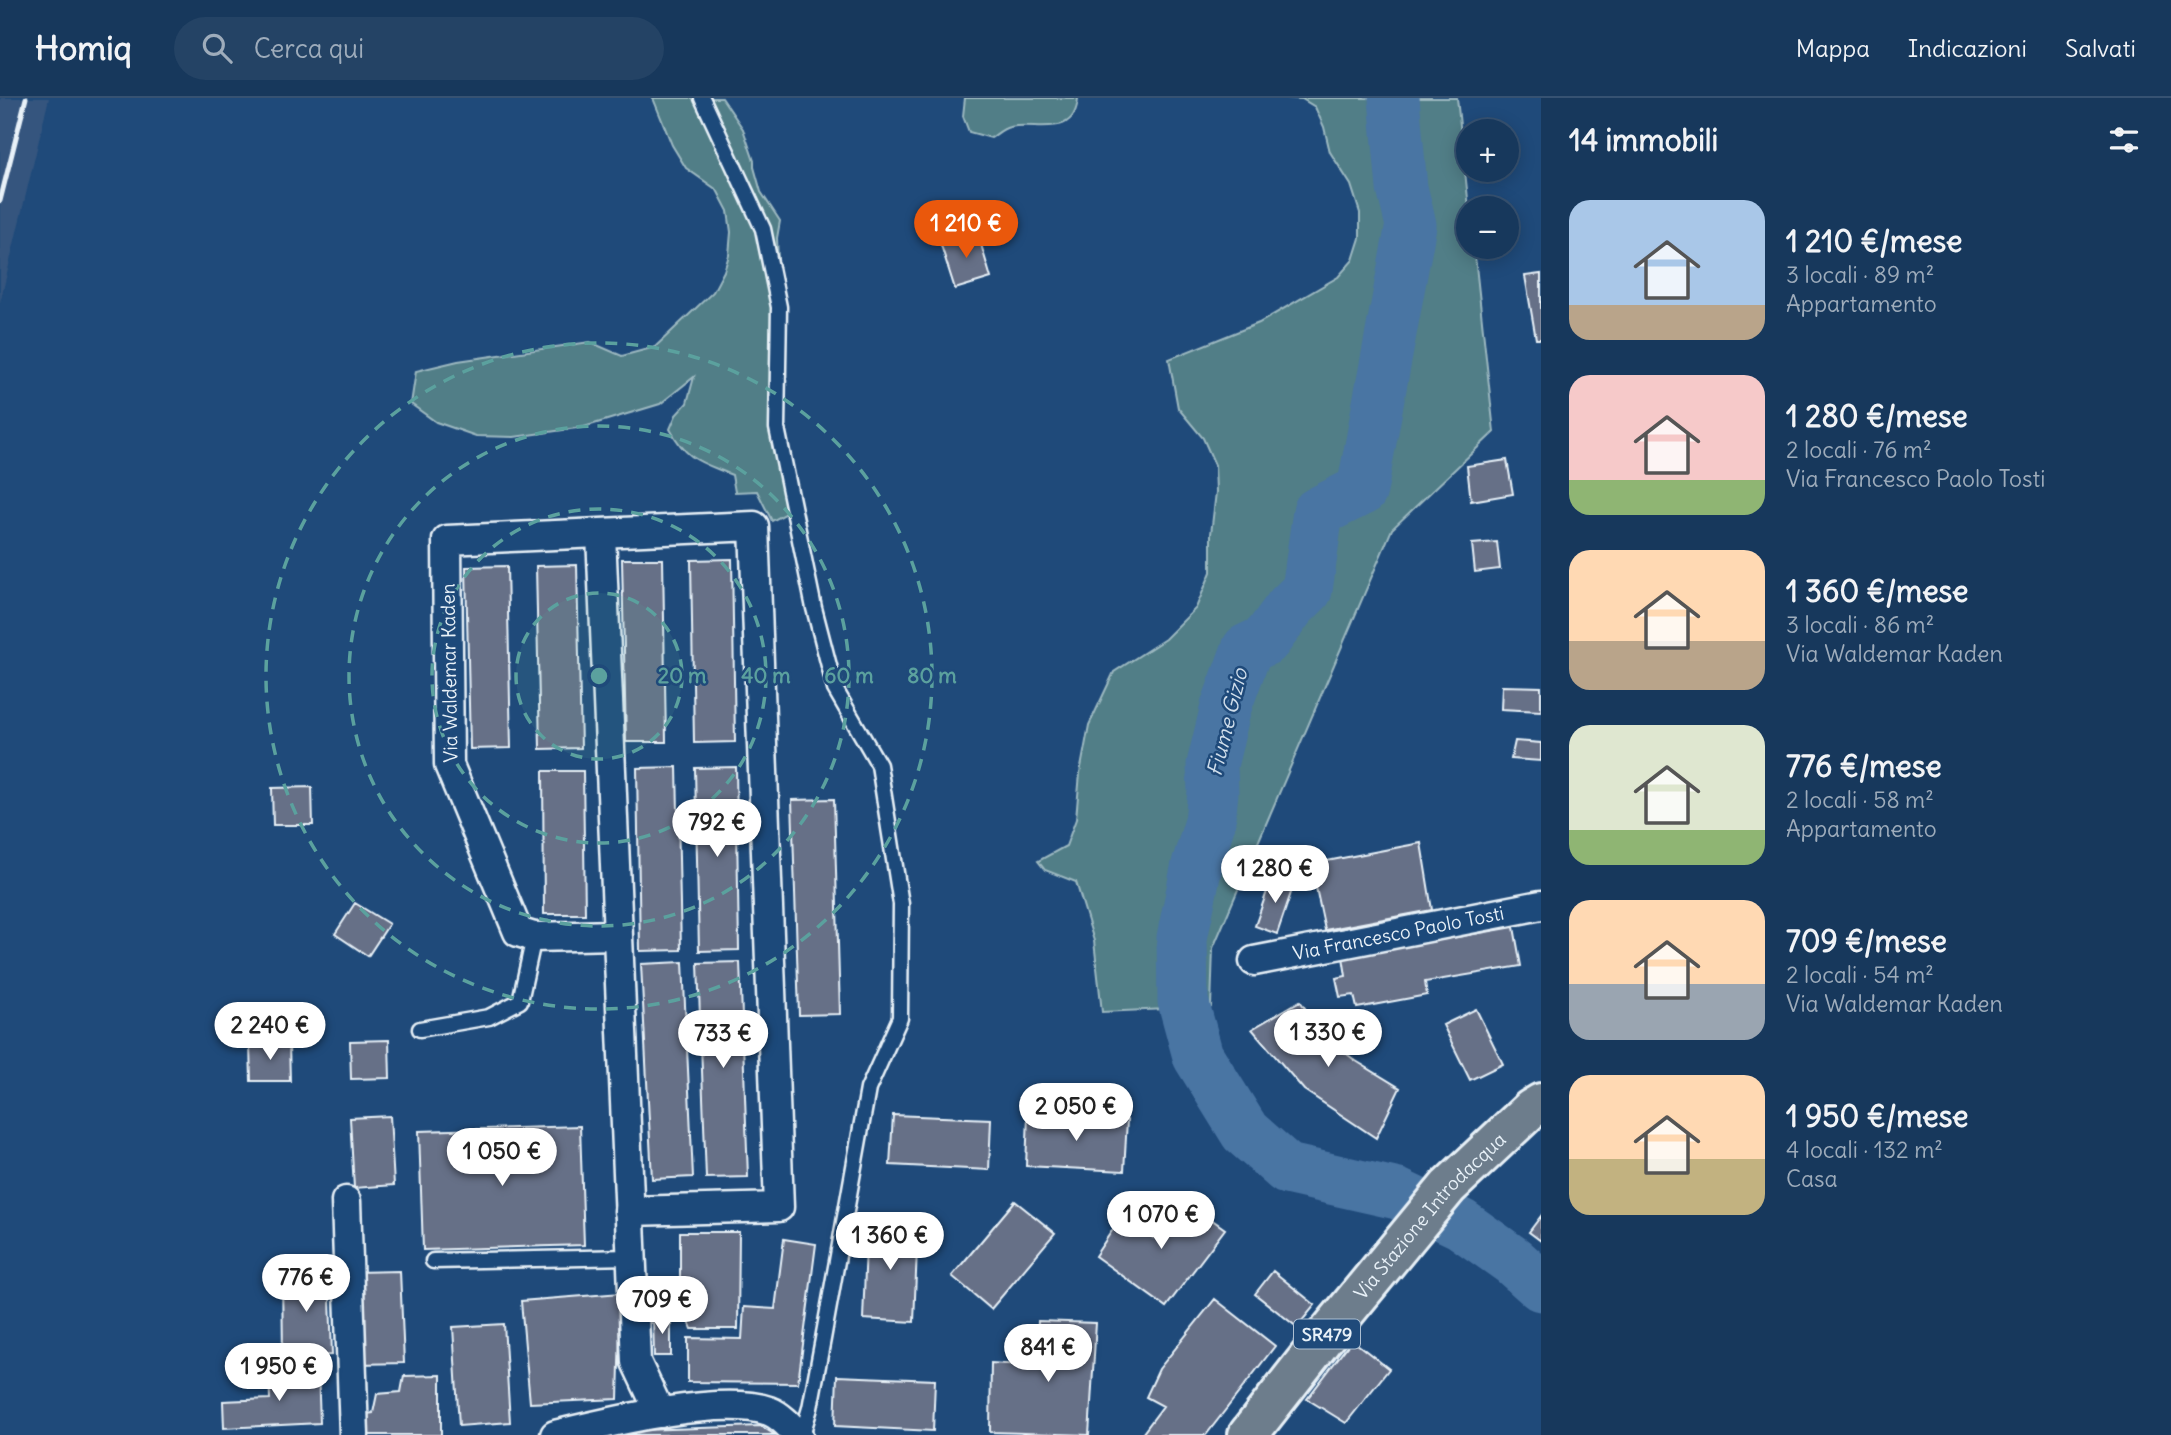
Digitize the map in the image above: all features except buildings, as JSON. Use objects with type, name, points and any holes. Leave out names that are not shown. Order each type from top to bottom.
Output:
[{"type":"main road","name":"Via Stazione Introdacqua","points":[[1248,1435],[1323,1339],[1448,1188],[1531,1109],[1541,1103]]},
{"type":"street","name":"Via Waldemar Kaden","points":[[534,937],[519,932],[449,765],[447,540],[754,526],[779,1208],[629,1210]]},
{"type":"street","points":[[601,534],[636,1362],[660,1413]]},
{"type":"street","name":"Via Francesco Paolo Tosti","points":[[1254,961],[1541,905]]},
{"type":"street","points":[[534,937],[617,935]]},
{"type":"street","points":[[346,1201],[354,1435]]},
{"type":"street","points":[[555,1435],[660,1413],[744,1407],[770,1412],[800,1435]]},
{"type":"lane","points":[[702,98],[763,229],[779,307],[777,428],[814,608],[835,689],[879,765],[901,904],[900,1018],[867,1089],[810,1408],[800,1435]]},
{"type":"lane","points":[[420,1028],[489,1017],[520,1001],[534,937]]},
{"type":"lane","points":[[433,1261],[631,1257]]},
{"type":"shaded area","points":[[49,98],[0,303],[0,100]]},
{"type":"green space","points":[[653,98],[722,98],[743,129],[761,192],[780,221],[777,238],[779,283],[774,408],[789,512],[772,521],[757,491],[735,492],[732,475],[689,454],[670,429],[676,415],[687,403],[694,377],[660,404],[584,427],[514,437],[476,436],[436,422],[411,404],[416,371],[458,361],[590,342],[622,356],[655,347],[713,292],[729,255],[731,232],[728,211],[717,190],[686,168],[672,145]]},
{"type":"green space","points":[[965,98],[1078,98],[1075,111],[1070,119],[1062,124],[1010,127],[991,138],[969,132],[963,116]]},
{"type":"green space","points":[[1286,98],[1457,98],[1459,119],[1456,119],[1456,182],[1466,182],[1468,196],[1456,196],[1456,259],[1475,259],[1494,432],[1392,529],[1213,948],[1211,1007],[1102,1012],[1094,941],[1076,882],[1045,870],[1038,861],[1066,846],[1076,819],[1080,773],[1089,725],[1114,672],[1165,639],[1196,608],[1211,572],[1215,465],[1203,438],[1178,408],[1169,359],[1259,323],[1338,277],[1353,260],[1360,238],[1360,213],[1351,185],[1330,152],[1324,127],[1315,107],[1302,99]]},
{"type":"waterway","name":"Fiume Gizio","points":[[1394,98],[1402,188],[1411,225],[1362,490],[1318,512],[1307,590],[1290,607],[1266,640],[1247,649],[1226,707],[1212,765],[1210,822],[1197,865],[1182,938],[1183,1001],[1198,1056],[1245,1132],[1287,1169],[1398,1194],[1461,1224],[1513,1261],[1541,1286]]},
{"type":"railway","points":[[0,201],[26,98]]}]
